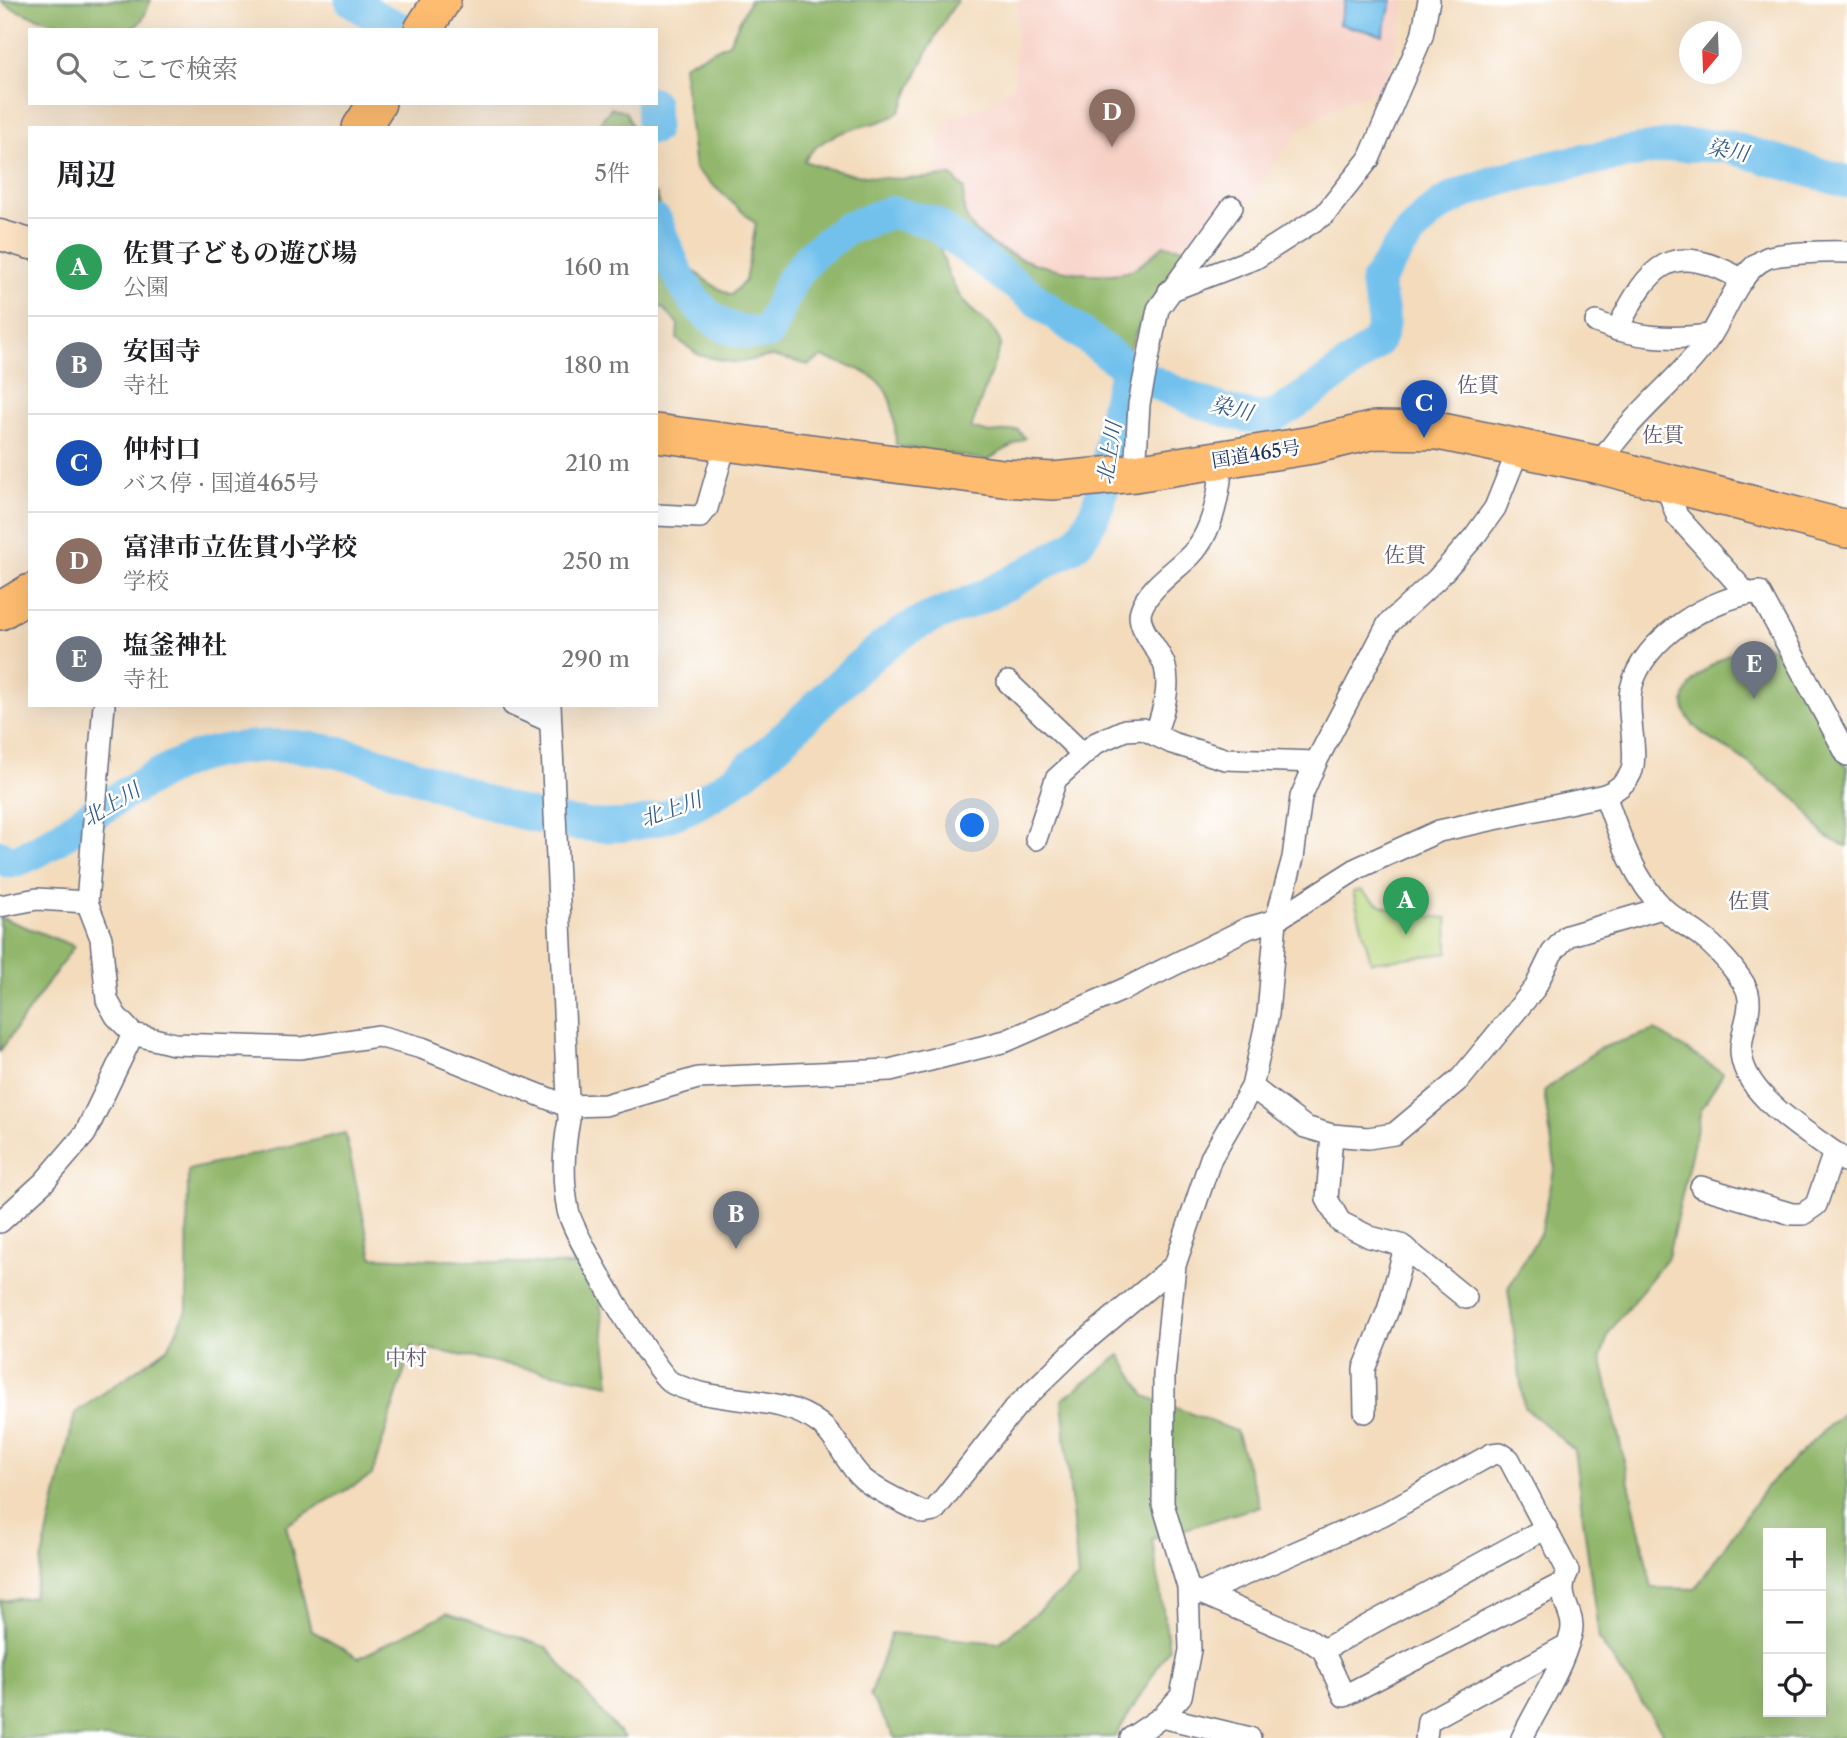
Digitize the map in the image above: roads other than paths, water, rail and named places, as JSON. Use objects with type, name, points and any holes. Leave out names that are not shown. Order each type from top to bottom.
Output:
[{"type":"highway","points":[[362,126],[376,105]]},
{"type":"highway","name":"国道465号","points":[[658,433],[1003,478],[1053,481],[1222,460],[1311,445],[1375,430],[1438,431],[1599,465],[1847,529]]},
{"type":"highway","points":[[0,611],[28,594]]},
{"type":"main road","points":[[0,234],[28,243]]},
{"type":"street","points":[[1169,291],[1256,258],[1325,214],[1369,159],[1422,36],[1429,0]]},
{"type":"street","points":[[1113,475],[1139,404],[1158,309],[1231,207]]},
{"type":"street","points":[[1599,465],[1613,441],[1696,356],[1742,280],[1768,257],[1847,252]]},
{"type":"street","points":[[1617,330],[1647,277],[1660,265],[1704,261],[1742,280]]},
{"type":"street","points":[[1596,322],[1646,337],[1711,335]]},
{"type":"street","points":[[658,515],[700,517],[706,508],[726,442]]},
{"type":"street","points":[[1131,1738],[1162,1717],[1181,1696],[1190,1650],[1195,1590],[1163,1504],[1164,1376],[1175,1265],[1211,1158],[1252,1087],[1268,1014],[1276,920],[1293,858],[1301,797],[1316,762],[1388,624],[1437,579],[1474,537],[1495,508],[1519,448]]},
{"type":"street","points":[[1155,735],[1167,687],[1166,667],[1139,620],[1141,610],[1147,599],[1192,554],[1200,541],[1216,502],[1222,460]]},
{"type":"street","points":[[1665,481],[1677,516],[1746,594]]},
{"type":"street","points":[[103,707],[92,868],[87,902],[101,938],[107,1000],[116,1016],[133,1034],[174,1044],[301,1048],[378,1036],[422,1048],[568,1106],[605,1105],[698,1078],[890,1070],[1006,1041],[1129,986],[1248,928],[1276,920],[1358,868],[1439,831],[1605,795],[1617,790],[1632,770],[1631,688],[1639,667],[1652,651],[1688,619],[1709,605],[1746,594],[1759,592],[1847,755]]},
{"type":"street","points":[[1008,682],[1083,754]]},
{"type":"street","points":[[522,707],[550,713],[569,1120],[562,1156],[568,1213],[612,1298],[669,1382],[707,1395],[770,1403],[821,1425],[863,1479],[924,1513],[934,1511],[1015,1408],[1077,1348],[1175,1265]]},
{"type":"street","points":[[1036,839],[1056,779],[1096,743],[1125,730],[1143,729],[1199,754],[1224,759],[1316,762]]},
{"type":"street","points":[[1605,795],[1626,850],[1662,908],[1705,939],[1743,983],[1751,998],[1741,1048],[1742,1061],[1751,1083],[1774,1107],[1840,1157],[1816,1205],[1803,1214],[1792,1214],[1701,1186]]},
{"type":"street","points":[[0,906],[48,899],[87,902]]},
{"type":"street","points":[[1252,1087],[1305,1127],[1332,1135],[1368,1138],[1394,1134],[1461,1078],[1535,988],[1552,953],[1567,936],[1662,908]]},
{"type":"street","points":[[0,1222],[44,1182],[85,1134],[133,1034]]},
{"type":"street","points":[[1332,1135],[1327,1199],[1340,1222],[1405,1248],[1466,1298]]},
{"type":"street","points":[[1365,1412],[1364,1369],[1388,1310],[1405,1248]]},
{"type":"street","points":[[1500,1453],[1509,1459],[1568,1571],[1561,1584],[1344,1696],[1323,1650],[1306,1638],[1195,1590],[1382,1515],[1492,1454],[1500,1453]]},
{"type":"street","points":[[1323,1650],[1546,1528]]},
{"type":"street","points":[[1522,1738],[1558,1669],[1572,1630],[1561,1584]]},
{"type":"street","points":[[1426,1738],[1428,1721],[1567,1645]]},
{"type":"street","points":[[1162,1717],[1250,1738]]},
{"type":"water","points":[[1345,0],[1392,0],[1383,35],[1339,24]]},
{"type":"waterway","name":"染川","points":[[351,0],[376,17],[400,28]]},
{"type":"waterway","name":"染川","points":[[652,105],[653,126]]},
{"type":"waterway","name":"染川","points":[[658,226],[682,282],[708,314],[724,326],[744,332],[768,333],[791,281],[811,255],[846,229],[890,212],[932,222],[1129,369],[1178,393],[1219,408],[1238,414],[1270,417],[1326,382],[1378,340],[1383,318],[1376,283],[1396,252],[1419,224],[1437,208],[1485,185],[1549,168],[1671,145],[1726,146],[1847,182]]},
{"type":"waterway","name":"北上川","points":[[0,856],[10,862],[32,854],[131,790],[192,759],[257,746],[310,748],[353,756],[520,813],[563,822],[607,826],[653,820],[695,804],[733,780],[769,751],[872,655],[908,629],[992,592],[1076,543],[1091,521],[1100,500],[1116,412],[1129,369]]},
{"type":"place","name":"富津市立佐貫小学校","points":[[1112,147]]},
{"type":"place","name":"仲村口","points":[[1424,438]]},
{"type":"place","name":"塩釜神社","points":[[1754,699]]},
{"type":"place","name":"佐貫子どもの遊び場","points":[[1406,935]]},
{"type":"place","name":"安国寺","points":[[736,1249]]},
{"type":"district","name":"佐貫","points":[[1478,384]]},
{"type":"district","name":"佐貫","points":[[1663,434]]},
{"type":"district","name":"佐貫","points":[[1405,554]]},
{"type":"district","name":"佐貫","points":[[1749,900]]},
{"type":"district","name":"中村","points":[[406,1357]]}]
